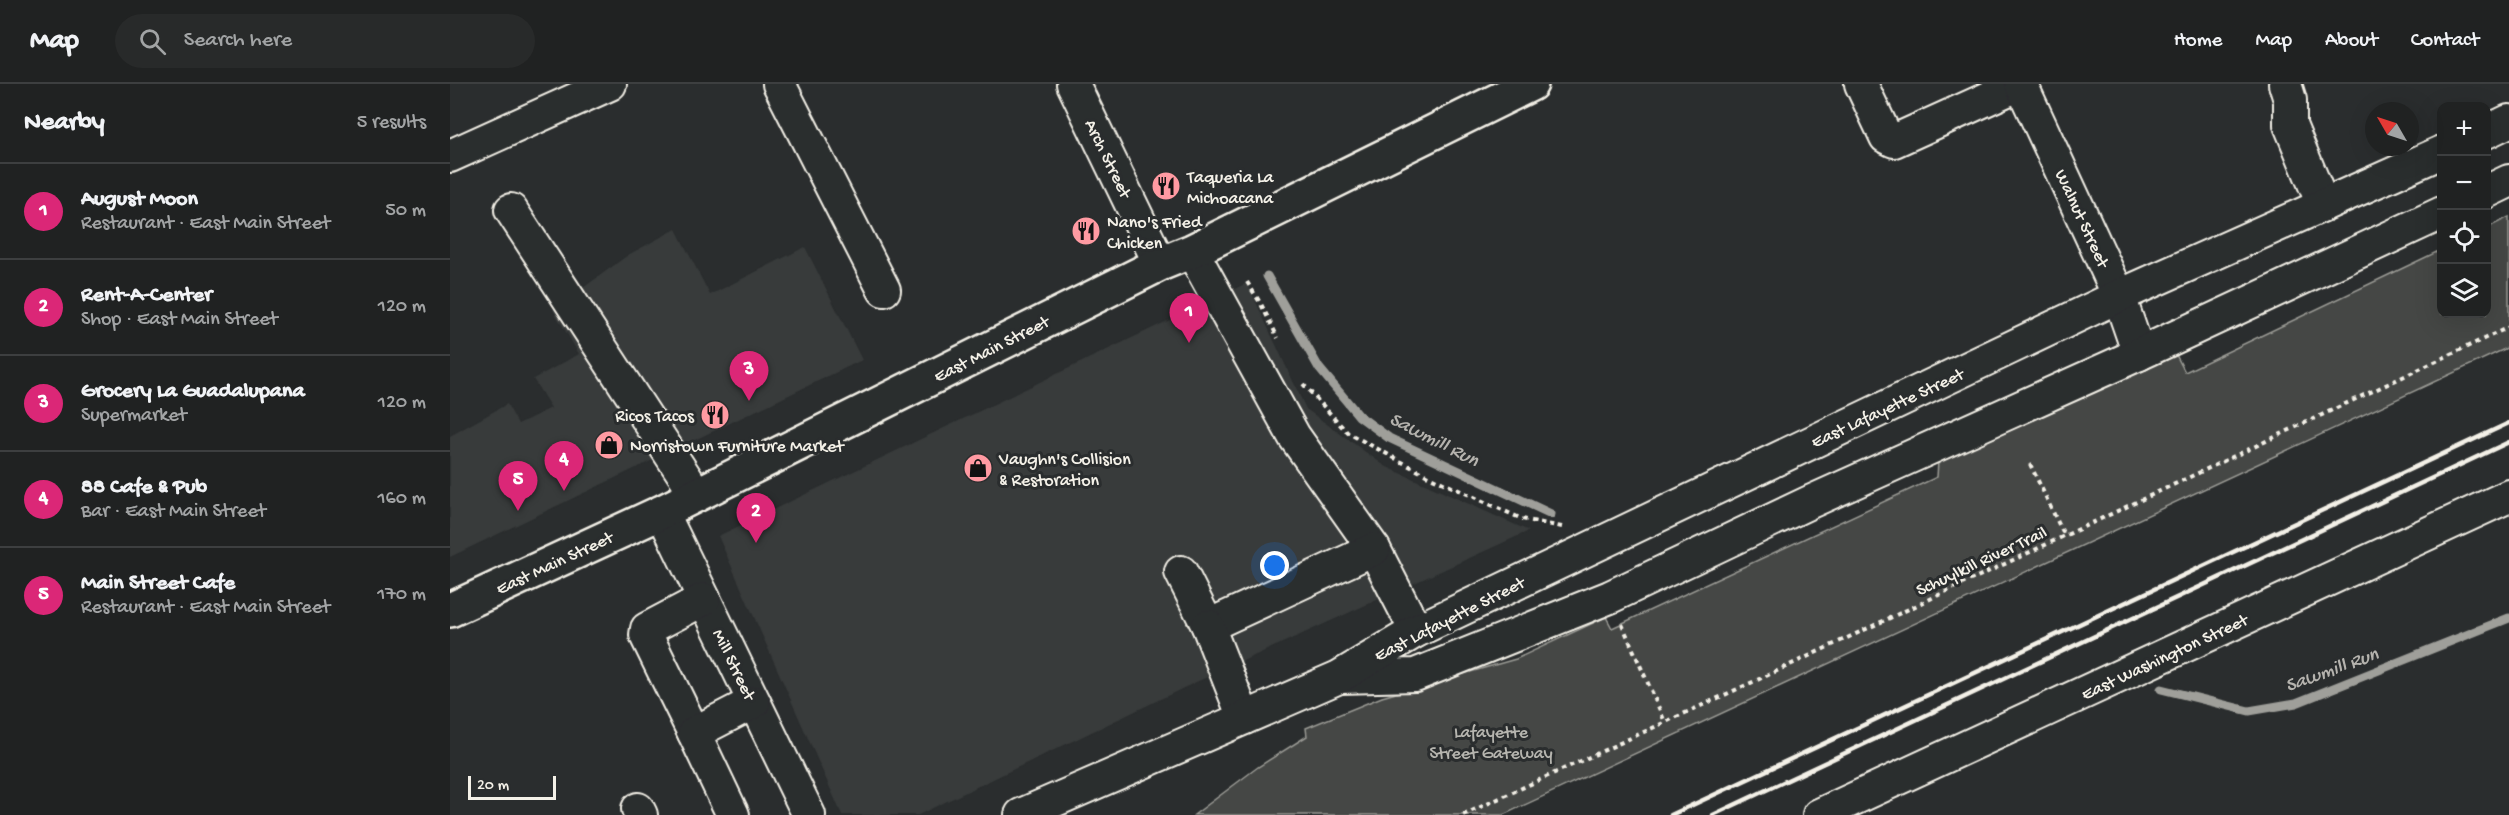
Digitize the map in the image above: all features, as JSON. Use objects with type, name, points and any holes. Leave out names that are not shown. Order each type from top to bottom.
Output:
[{"type":"main road","name":"East Main Street","points":[[450,610],[662,512],[1160,264],[1192,251],[1531,84]]},
{"type":"street","points":[[450,156],[610,84]]},
{"type":"street","points":[[779,84],[884,290]]},
{"type":"street","name":"Arch Street","points":[[1073,84],[1160,264]]},
{"type":"street","points":[[1861,84],[1886,137],[1894,141],[2021,84]]},
{"type":"street","name":"Walnut Street","points":[[2021,84],[2119,297],[2139,354]]},
{"type":"street","points":[[2285,84],[2290,100],[2290,125],[2323,205]]},
{"type":"street","points":[[2491,130],[2509,122]]},
{"type":"street","name":"East Lafayette Street","points":[[1021,815],[1339,676],[1416,631],[2119,297],[2437,154]]},
{"type":"street","points":[[2491,190],[2509,181]]},
{"type":"street","points":[[511,210],[696,495]]},
{"type":"street","name":"East Lafayette Street","points":[[1339,676],[1415,675],[1610,597],[1810,502],[2139,354],[2437,215]]},
{"type":"street","points":[[1192,251],[1294,436],[1374,549],[1416,631]]},
{"type":"street","name":"East Washington Street","points":[[1819,815],[2509,496]]},
{"type":"street","name":"Mill Street","points":[[662,512],[808,815]]},
{"type":"street","points":[[1208,626],[1374,549]]},
{"type":"street","points":[[1181,572],[1208,626],[1244,718]]},
{"type":"street","points":[[704,599],[647,629],[646,635],[733,815]]},
{"type":"street","points":[[694,733],[754,702]]},
{"type":"path","points":[[1242,279],[1261,304],[1280,342]]},
{"type":"path","name":"Schuylkill River Trail","points":[[1463,815],[2509,327]]},
{"type":"path","points":[[1299,380],[1348,433],[1428,476],[1522,519],[1574,529],[1587,550]]},
{"type":"path","points":[[2030,464],[2064,535]]},
{"type":"path","points":[[1610,597],[1665,722]]},
{"type":"shaded area","points":[[676,229],[710,295],[805,247],[862,360],[450,557],[450,436],[507,404],[518,424],[551,408],[533,379],[579,354],[553,310],[628,255]]},
{"type":"shaded area","points":[[1247,283],[1306,409],[1385,466],[1529,531],[1194,683],[918,815],[842,815],[718,536]]},
{"type":"green space","name":"Lafayette Street Gateway","points":[[2509,217],[2509,347],[1503,815],[1194,815],[1258,767],[1307,736],[1306,728],[1382,697],[1516,659],[1606,617],[1612,628],[1937,477],[1938,462],[2174,351],[2185,372],[2437,252],[2437,318],[2491,318],[2491,226]]},
{"type":"waterway","name":"Sawmill Run","points":[[1267,276],[1319,368],[1359,416],[1389,438],[1551,514]]},
{"type":"waterway","name":"Sawmill Run","points":[[2161,689],[2249,711],[2296,703],[2509,618]]},
{"type":"railway","points":[[1671,815],[2509,423]]},
{"type":"railway","points":[[1713,815],[2509,442]]},
{"type":"place","name":"Taqueria La Michoacana","points":[[1166,186]]},
{"type":"place","name":"Nano's Fried Chicken","points":[[1086,231]]},
{"type":"place","name":"August Moon","points":[[1189,343]]},
{"type":"place","name":"Grocery La Guadalupana","points":[[749,401]]},
{"type":"place","name":"Ricos Tacos","points":[[715,415]]},
{"type":"place","name":"Norristown Furniture Market","points":[[609,445]]},
{"type":"place","name":"Vaughn's Collision & Restoration","points":[[978,468]]},
{"type":"place","name":"88 Cafe & Pub","points":[[564,491]]},
{"type":"place","name":"Main Street Cafe","points":[[518,511]]},
{"type":"place","name":"Rent-A-Center","points":[[756,543]]}]
